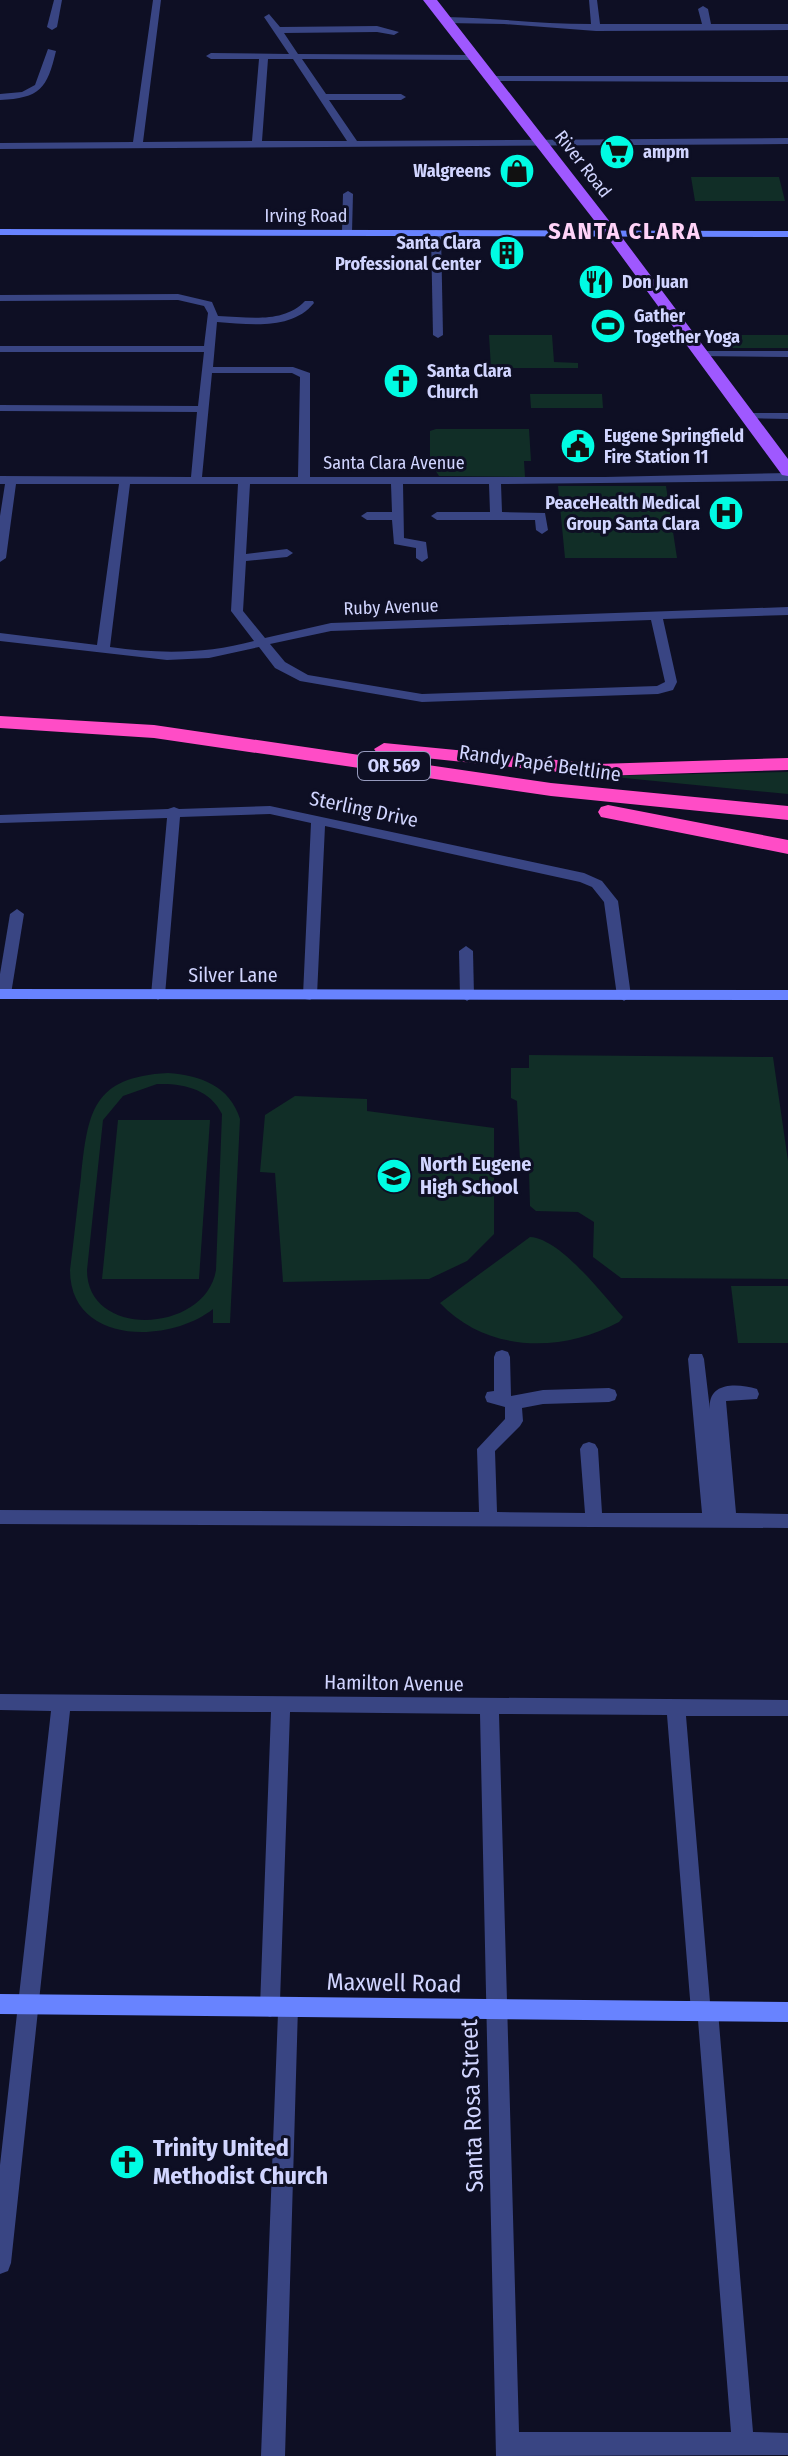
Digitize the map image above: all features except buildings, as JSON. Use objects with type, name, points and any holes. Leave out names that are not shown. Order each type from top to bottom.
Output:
[{"type":"highway","name":"Randy Papé Beltline","points":[[0,712],[161,720],[263,731],[594,783],[788,801]]},
{"type":"highway","name":"Randy Papé Beltline","points":[[0,722],[162,732],[589,796],[788,813]]},
{"type":"highway","points":[[380,749],[598,770],[788,764]]},
{"type":"highway","points":[[410,769],[788,847]]},
{"type":"main road","name":"River Road","points":[[430,0],[612,234],[788,471]]},
{"type":"main road","name":"Irving Road","points":[[0,232],[788,234]]},
{"type":"main road","name":"Silver Lane","points":[[2,994],[788,995]]},
{"type":"main road","name":"Maxwell Road","points":[[0,2004],[788,2012]]},
{"type":"street","points":[[52,27],[58,0]]},
{"type":"street","points":[[138,145],[157,0]]},
{"type":"street","points":[[593,0],[596,28]]},
{"type":"street","points":[[703,9],[707,27]]},
{"type":"street","points":[[269,17],[355,145]]},
{"type":"street","points":[[446,20],[596,28],[788,27]]},
{"type":"street","points":[[278,30],[380,29],[394,32]]},
{"type":"street","points":[[0,97],[23,96],[39,89],[44,82],[51,51]]},
{"type":"street","points":[[211,56],[474,57]]},
{"type":"street","points":[[257,145],[264,56]]},
{"type":"street","points":[[492,79],[788,79]]},
{"type":"street","points":[[324,97],[401,97]]},
{"type":"street","points":[[0,146],[788,141]]},
{"type":"street","points":[[347,232],[348,194]]},
{"type":"street","points":[[436,233],[438,335]]},
{"type":"street","points":[[0,298],[190,298],[208,304],[212,319],[196,481]]},
{"type":"street","points":[[212,319],[285,318],[302,311],[309,303]]},
{"type":"street","points":[[0,349],[209,349]]},
{"type":"street","points":[[701,354],[788,354]]},
{"type":"street","points":[[207,370],[288,370],[305,374],[308,378],[304,481]]},
{"type":"street","points":[[0,408],[203,409]]},
{"type":"street","points":[[747,416],[788,416]]},
{"type":"street","name":"Santa Clara Avenue","points":[[5,480],[495,481],[788,477]]},
{"type":"street","points":[[0,558],[5,480]]},
{"type":"street","points":[[103,650],[125,480]]},
{"type":"street","points":[[244,481],[237,611],[280,665],[299,676],[411,696],[658,690],[668,687],[671,682],[656,616]]},
{"type":"street","points":[[397,481],[398,541],[422,545],[422,558]]},
{"type":"street","points":[[495,481],[496,516]]},
{"type":"street","points":[[437,516],[496,516],[540,511],[542,530]]},
{"type":"street","points":[[367,516],[398,516]]},
{"type":"street","points":[[239,558],[268,558],[287,553]]},
{"type":"street","name":"Ruby Avenue","points":[[0,637],[187,657],[306,630],[351,626],[788,611]]},
{"type":"street","name":"Sterling Drive","points":[[0,819],[249,808],[318,820],[597,884],[611,901],[624,996]]},
{"type":"street","points":[[158,995],[174,811]]},
{"type":"street","points":[[310,995],[318,820]]},
{"type":"street","points":[[2,994],[17,914]]},
{"type":"street","points":[[466,951],[467,996]]},
{"type":"street","points":[[488,1520],[486,1449],[512,1426],[503,1400],[502,1357]]},
{"type":"street","points":[[696,1359],[720,1521]]},
{"type":"street","points":[[720,1521],[717,1398],[722,1394],[751,1394]]},
{"type":"street","points":[[503,1400],[609,1395]]},
{"type":"street","points":[[589,1449],[594,1520]]},
{"type":"street","points":[[0,1517],[788,1521]]},
{"type":"street","name":"Hamilton Avenue","points":[[0,1702],[788,1708]]},
{"type":"street","points":[[0,2263],[25,2004],[61,1703]]},
{"type":"street","points":[[273,2456],[281,1704]]},
{"type":"street","name":"Santa Rosa Street","points":[[489,1706],[508,2449]]},
{"type":"street","points":[[676,1708],[743,2444]]},
{"type":"street","points":[[508,2449],[788,2444]]},
{"type":"green space","points":[[691,177],[779,177],[785,201],[695,201]]},
{"type":"green space","points":[[489,335],[552,335],[554,362],[578,363],[578,368],[491,368]]},
{"type":"green space","points":[[729,335],[788,335],[788,348],[732,348]]},
{"type":"green space","points":[[530,394],[602,394],[603,408],[531,408]]},
{"type":"green space","points":[[529,429],[531,461],[524,461],[525,477],[439,476],[430,462],[430,431]]},
{"type":"green space","points":[[558,486],[666,486],[677,558],[565,558]]},
{"type":"green space","points":[[788,772],[788,794],[604,776]]},
{"type":"green space","points":[[529,1055],[773,1057],[788,1161],[788,1279],[621,1278],[593,1257],[594,1222],[578,1212],[536,1211],[530,1206],[529,1171],[520,1161],[517,1101],[511,1098],[511,1068],[529,1068]]},
{"type":"green space","points":[[168,1073],[191,1076],[212,1084],[229,1098],[240,1119],[230,1323],[213,1323],[213,1309],[172,1328],[148,1332],[125,1331],[104,1325],[86,1313],[74,1295],[70,1270],[84,1154],[92,1117],[109,1091],[123,1082]],"holes":[[[157,1084],[186,1086],[203,1093],[222,1114],[216,1270],[208,1291],[192,1306],[171,1316],[148,1320],[125,1317],[106,1308],[92,1293],[87,1270],[103,1120],[123,1096]]]},
{"type":"green space","points":[[295,1096],[367,1099],[367,1111],[494,1128],[494,1234],[467,1261],[429,1279],[283,1282],[275,1173],[260,1172],[265,1115]]},
{"type":"green space","points":[[118,1120],[210,1120],[199,1279],[102,1279]]},
{"type":"green space","points":[[530,1237],[542,1240],[568,1257],[623,1317],[619,1322],[574,1339],[526,1343],[480,1331],[440,1303]]},
{"type":"green space","points":[[731,1286],[788,1286],[788,1343],[738,1343]]},
{"type":"place","name":"ampm","points":[[617,152]]},
{"type":"place","name":"Walgreens","points":[[517,171]]},
{"type":"place","name":"Santa Clara Professional Center","points":[[507,253]]},
{"type":"place","name":"Don Juan","points":[[596,282]]},
{"type":"place","name":"Gather Together Yoga","points":[[608,326]]},
{"type":"place","name":"Santa Clara Church","points":[[401,381]]},
{"type":"place","name":"Eugene Springfield Fire Station 11","points":[[578,446]]},
{"type":"place","name":"PeaceHealth Medical Group Santa Clara","points":[[726,513]]},
{"type":"place","name":"North Eugene High School","points":[[394,1176]]},
{"type":"place","name":"Trinity United Methodist Church","points":[[127,2162]]},
{"type":"district","name":"SANTA CLARA","points":[[625,231]]}]
